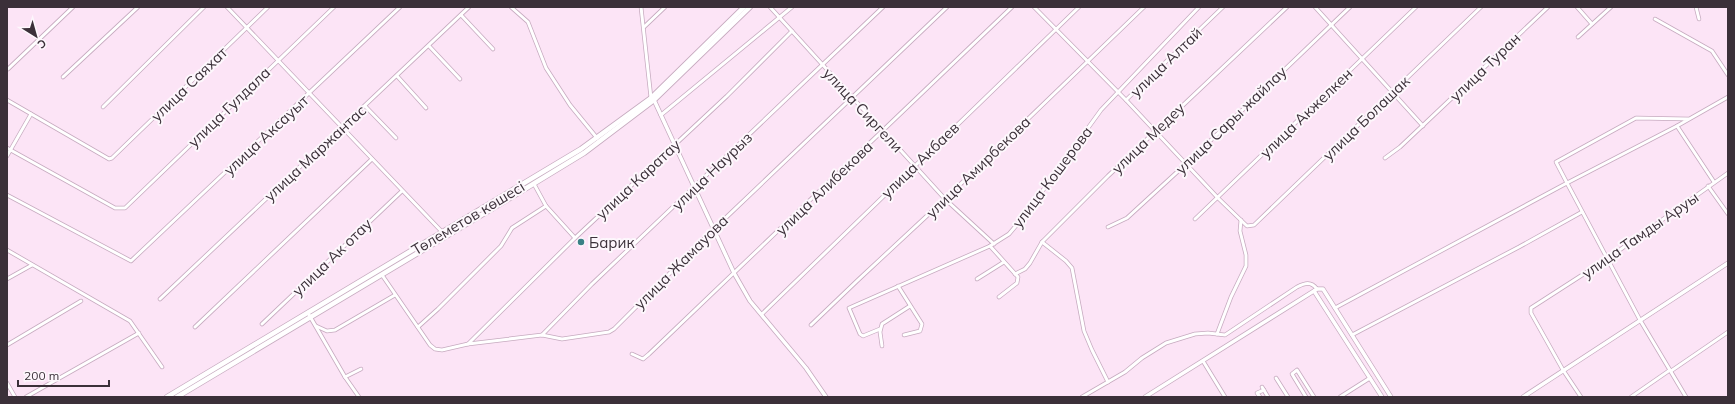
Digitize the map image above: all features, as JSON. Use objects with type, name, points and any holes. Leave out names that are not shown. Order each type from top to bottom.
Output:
[{"type":"main road","name":"Төлеметов көшесі","points":[[652,99],[744,7]]},
{"type":"main road","name":"Төлеметов көшесі","points":[[167,397],[309,315],[382,275],[444,234],[534,184],[598,140],[652,99],[750,7]]},
{"type":"main road","name":"Төлеметов көшесі","points":[[177,397],[309,315],[598,140]]},
{"type":"street","points":[[8,69],[73,7]]},
{"type":"street","points":[[63,77],[138,7]]},
{"type":"street","points":[[103,107],[204,7]]},
{"type":"street","points":[[227,7],[444,234]]},
{"type":"street","name":"улица Саяхат","points":[[31,114],[109,159],[117,154],[268,7]]},
{"type":"street","name":"улица Гулдала","points":[[9,149],[115,208],[124,208],[334,7]]},
{"type":"street","name":"улица Аксауыт","points":[[7,195],[131,261],[400,7]]},
{"type":"street","name":"улица Маржантас","points":[[160,299],[469,7]]},
{"type":"street","points":[[511,7],[528,22],[546,68],[570,105],[598,140]]},
{"type":"street","points":[[642,7],[652,99],[715,228],[734,273],[750,301],[806,368],[826,397]]},
{"type":"street","points":[[644,27],[665,7]]},
{"type":"street","name":"улица Сиргели","points":[[770,7],[822,66],[945,199],[994,244]]},
{"type":"street","points":[[661,115],[792,7]]},
{"type":"street","name":"улица Наурыз","points":[[542,335],[592,284],[695,188],[883,7]]},
{"type":"street","name":"улица Жамауова","points":[[382,275],[435,349],[442,350],[468,344],[542,335],[562,339],[609,332],[614,329],[715,228],[947,7]]},
{"type":"street","name":"улица Алибекова","points":[[632,354],[643,359],[883,132],[1012,7]]},
{"type":"street","points":[[1034,7],[1241,220],[1240,230],[1246,255],[1246,266],[1231,297],[1217,334]]},
{"type":"street","name":"улица Акбаев","points":[[762,314],[1079,7]]},
{"type":"street","name":"улица Амирбекова","points":[[811,325],[945,199],[1144,7]]},
{"type":"street","name":"улица Кошерова","points":[[880,329],[863,336],[860,334],[849,310],[850,307],[990,246],[1009,234],[1025,216],[1101,110],[1200,7]]},
{"type":"street","name":"улица Алтай","points":[[1126,100],[1223,7]]},
{"type":"street","name":"улица Медеу","points":[[1015,274],[1025,269],[1042,242],[1155,131],[1287,7]]},
{"type":"street","points":[[1315,7],[1423,126]]},
{"type":"street","name":"улица Сары жайлау","points":[[1108,227],[1127,218],[1187,164],[1350,7]]},
{"type":"street","name":"улица Акжелкен","points":[[1195,219],[1416,7]]},
{"type":"street","name":"улица Болашак","points":[[1241,220],[1247,226],[1254,225],[1481,7]]},
{"type":"street","name":"улица Туран","points":[[1385,158],[1400,147],[1423,126],[1548,7]]},
{"type":"street","points":[[1577,7],[1592,24]]},
{"type":"street","points":[[1578,37],[1611,7]]},
{"type":"street","points":[[1696,7],[1699,19]]},
{"type":"street","points":[[460,15],[492,49]]},
{"type":"street","points":[[1655,20],[1712,51],[1728,75]]},
{"type":"street","name":"улица Каратау","points":[[468,344],[575,238],[727,96],[792,32]]},
{"type":"street","points":[[429,46],[460,79]]},
{"type":"street","points":[[397,76],[426,108]]},
{"type":"street","points":[[1335,308],[1567,183],[1677,126],[1728,97]]},
{"type":"street","points":[[7,100],[31,114],[9,149],[7,156]]},
{"type":"street","points":[[365,106],[396,138]]},
{"type":"street","points":[[1686,397],[1640,320],[1556,162],[1636,118],[1689,119]]},
{"type":"street","points":[[1677,126],[1714,182]]},
{"type":"street","points":[[195,327],[372,159]]},
{"type":"street","name":"улица Тамды Аруы","points":[[1563,370],[1530,312],[1531,308],[1607,259],[1728,173]]},
{"type":"street","points":[[534,184],[546,206],[575,238]]},
{"type":"street","points":[[1708,186],[1728,214]]},
{"type":"street","name":"улица Ак отау","points":[[262,324],[402,191]]},
{"type":"street","points":[[418,327],[501,246],[514,227],[546,206]]},
{"type":"street","points":[[1352,335],[1582,212]]},
{"type":"street","points":[[1042,242],[1066,261],[1072,268],[1082,323],[1092,350],[1108,382]]},
{"type":"street","points":[[990,246],[1018,278],[1017,283],[1000,297]]},
{"type":"street","points":[[7,250],[130,321],[162,367]]},
{"type":"street","points":[[977,279],[1004,262]]},
{"type":"street","points":[[1523,397],[1728,263]]},
{"type":"street","points":[[7,279],[32,265]]},
{"type":"street","points":[[1082,397],[1125,372],[1142,358],[1166,342],[1195,334],[1208,333],[1225,335],[1297,287],[1306,283],[1312,284],[1382,397]]},
{"type":"street","points":[[898,286],[922,324],[922,328],[920,330],[904,335]]},
{"type":"street","points":[[1145,397],[1316,290],[1323,289],[1391,397]]},
{"type":"street","points":[[316,326],[327,331],[335,330],[395,295]]},
{"type":"street","points":[[7,345],[81,301]]},
{"type":"street","points":[[882,346],[880,329],[882,324],[910,306]]},
{"type":"street","points":[[309,315],[345,377],[359,397]]},
{"type":"street","points":[[1631,397],[1728,332]]},
{"type":"street","points":[[26,397],[138,333]]},
{"type":"street","points":[[1203,361],[1225,397]]},
{"type":"street","points":[[345,377],[361,369]]},
{"type":"street","points":[[1306,397],[1292,374],[1297,370],[1314,397]]},
{"type":"street","points":[[1563,370],[1581,397]]},
{"type":"street","points":[[1276,378],[1288,397]]},
{"type":"street","points":[[1340,397],[1370,378]]},
{"type":"street","points":[[7,383],[15,397]]},
{"type":"street","points":[[1260,397],[1257,393],[1263,388],[1268,397]]},
{"type":"place","name":"Барик","points":[[581,242]]}]
